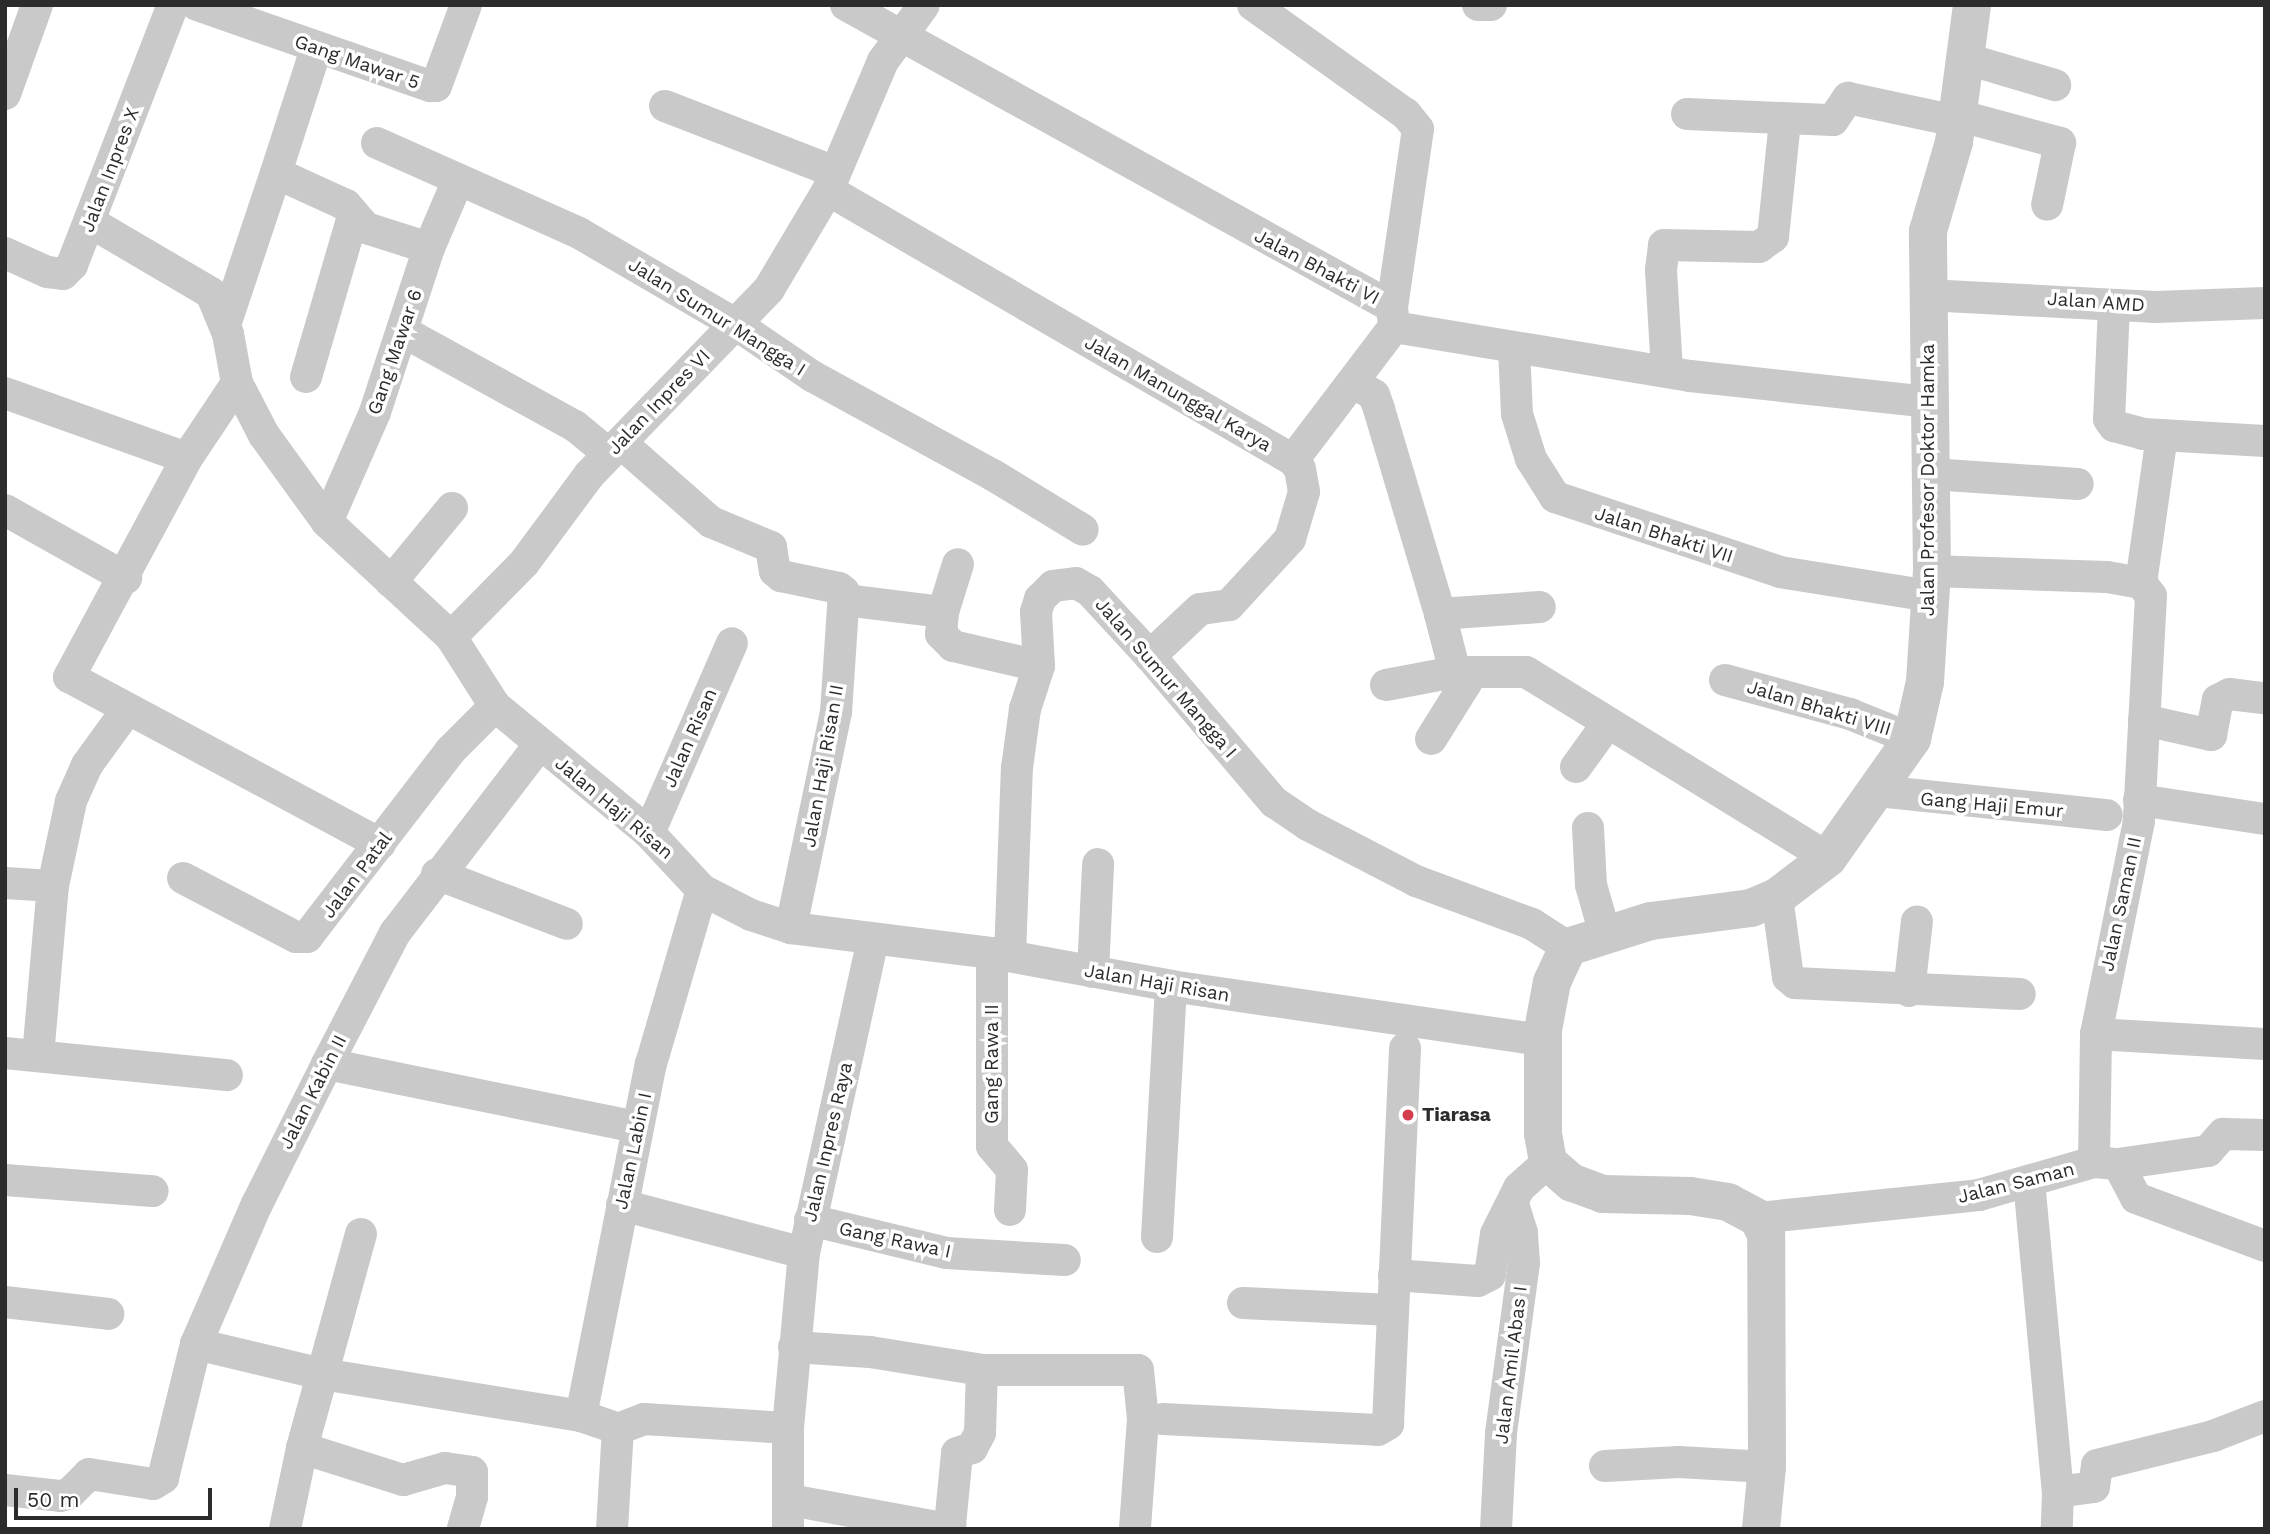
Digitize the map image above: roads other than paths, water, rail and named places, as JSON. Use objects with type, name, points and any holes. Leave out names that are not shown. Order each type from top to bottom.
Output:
[{"type":"street","points":[[5,94],[37,5]]},
{"type":"street","name":"Jalan Inpres X","points":[[5,253],[47,272],[63,274],[72,265],[173,5]]},
{"type":"street","name":"Gang Mawar 5","points":[[197,5],[316,49],[436,86],[466,5]]},
{"type":"street","name":"Jalan Bhakti VI","points":[[846,5],[1393,317],[1514,348],[1667,371],[1928,402]]},
{"type":"street","name":"Jalan Inpres VI","points":[[451,637],[524,563],[615,449],[690,367],[737,325],[787,264],[831,181],[862,105],[898,37],[924,5]]},
{"type":"street","points":[[1253,5],[1406,114],[1418,129],[1393,317],[1353,382],[1293,460]]},
{"type":"street","points":[[1478,5],[1492,5]]},
{"type":"street","name":"Jalan Profesor Doktor Hamka","points":[[1568,947],[1651,921],[1751,908],[1777,897],[1828,858],[1878,791],[1912,739],[1925,682],[1931,583],[1928,231],[1957,118],[1967,59],[1972,5]]},
{"type":"street","points":[[225,325],[316,49]]},
{"type":"street","points":[[1967,59],[2055,85]]},
{"type":"street","points":[[1687,114],[1833,120],[1848,98],[1957,118],[2060,143],[2048,205]]},
{"type":"street","name":"Jalan Manunggal Karya","points":[[665,106],[831,181],[1293,460],[1300,470],[1304,492],[1290,539],[1230,605],[1200,609],[1150,656]]},
{"type":"street","points":[[1667,371],[1661,270],[1664,245],[1759,247],[1773,237],[1785,120]]},
{"type":"street","name":"Jalan Sumur Mangga I","points":[[377,143],[579,233],[737,325],[811,376],[993,475],[1083,530]]},
{"type":"street","points":[[276,173],[346,205],[366,228],[429,248]]},
{"type":"street","name":"Gang Mawar 6","points":[[327,522],[375,412],[429,248],[458,180]]},
{"type":"street","points":[[306,377],[353,216]]},
{"type":"street","name":"Jalan Haji Risan","points":[[90,222],[211,293],[225,325],[237,383],[264,435],[327,522],[451,637],[495,706],[649,833],[702,890],[751,915],[791,928],[1001,955],[1171,986],[1542,1040]]},
{"type":"street","name":"Jalan AMD","points":[[1927,295],[2028,297],[2115,306],[2265,303]]},
{"type":"street","points":[[2115,306],[2109,419],[2123,431],[2162,436],[2265,441]]},
{"type":"street","points":[[402,331],[615,449],[711,522],[771,547],[775,570],[781,576],[839,588],[845,600],[943,612]]},
{"type":"street","name":"Jalan Bhakti VII","points":[[1514,348],[1517,414],[1531,459],[1555,497],[1568,505],[1780,572],[1931,583],[2107,577],[2147,593]]},
{"type":"street","points":[[1353,382],[1365,386],[1379,409],[1455,672],[1466,683],[1432,739]]},
{"type":"street","points":[[237,383],[187,458],[126,578],[69,677],[380,844]]},
{"type":"street","points":[[5,393],[187,458]]},
{"type":"street","name":"Jalan Saman II","points":[[2106,1163],[2096,1034],[2129,884],[2139,800],[2147,593],[2162,436]]},
{"type":"street","points":[[1931,474],[2078,484]]},
{"type":"street","points":[[391,582],[452,508]]},
{"type":"street","points":[[5,510],[126,578]]},
{"type":"street","points":[[958,564],[943,612],[941,634],[953,646],[1039,666]]},
{"type":"street","name":"Jalan Sumur Mangga I","points":[[1001,955],[1017,768],[1025,709],[1039,666],[1036,612],[1040,599],[1053,586],[1076,583],[1090,591],[1150,656],[1274,802],[1308,825],[1416,881],[1532,924],[1568,947]]},
{"type":"street","name":"Jalan Haji Risan II","points":[[791,928],[836,712],[845,600]]},
{"type":"street","points":[[1440,614],[1540,607]]},
{"type":"street","name":"Jalan Risan","points":[[649,833],[732,643]]},
{"type":"street","points":[[1386,685],[1455,672],[1526,672],[1828,858]]},
{"type":"street","name":"Jalan Bhakti VIII","points":[[1725,680],[1850,714],[1912,739]]},
{"type":"street","points":[[2144,720],[2211,735],[2218,700],[2230,694],[2265,698]]},
{"type":"street","name":"Jalan Patal","points":[[183,878],[296,937],[307,937],[450,751],[495,706]]},
{"type":"street","points":[[38,1056],[53,886],[71,801],[87,765],[127,710]]},
{"type":"street","points":[[1576,767],[1607,724]]},
{"type":"street","name":"Jalan Kabin II","points":[[5,1490],[60,1496],[69,1494],[89,1474],[153,1484],[163,1478],[196,1344],[257,1204],[327,1063],[395,933],[437,874],[539,745]]},
{"type":"street","name":"Gang Haji Emur","points":[[1878,791],[2107,815]]},
{"type":"street","points":[[2139,800],[2265,818]]},
{"type":"street","points":[[1588,828],[1588,865],[1605,934]]},
{"type":"street","points":[[1093,972],[1098,864]]},
{"type":"street","points":[[437,874],[568,924]]},
{"type":"street","points":[[5,883],[53,886]]},
{"type":"street","name":"Jalan Labin I","points":[[581,1416],[662,1018],[702,890]]},
{"type":"street","points":[[1777,897],[1788,977],[1795,983],[1909,991],[2020,994]]},
{"type":"street","points":[[1909,991],[1917,921]]},
{"type":"street","name":"Jalan Inpres Raya","points":[[789,1514],[788,1428],[804,1253],[873,939]]},
{"type":"street","points":[[1568,947],[1552,982],[1542,1040],[1543,1133],[1548,1162],[1572,1183],[1603,1194],[1689,1196],[1728,1202],[1758,1218],[1768,1251],[1767,1467],[1761,1529]]},
{"type":"street","name":"Gang Rawa II","points":[[1001,955],[992,1146],[1012,1170],[1010,1210]]},
{"type":"street","points":[[1157,1237],[1171,986]]},
{"type":"street","points":[[2096,1034],[2265,1044]]},
{"type":"street","points":[[1163,1419],[1378,1430],[1388,1424],[1391,1411],[1392,1310],[1405,1048]]},
{"type":"street","points":[[5,1053],[227,1075]]},
{"type":"street","points":[[327,1063],[638,1127]]},
{"type":"street","name":"Jalan Saman","points":[[1758,1218],[1810,1210],[1927,1204],[2106,1163],[2208,1151],[2223,1134],[2265,1135]]},
{"type":"street","points":[[1394,1275],[1478,1281],[1490,1275],[1496,1234],[1519,1188],[1548,1162]]},
{"type":"street","points":[[2106,1163],[2136,1198],[2265,1246]]},
{"type":"street","points":[[5,1180],[153,1191]]},
{"type":"street","points":[[2029,1181],[2058,1492],[2057,1529]]},
{"type":"street","name":"Jalan Amil Abas I","points":[[1496,1529],[1501,1433],[1524,1263],[1522,1233],[1513,1203]]},
{"type":"street","points":[[622,1205],[804,1253]]},
{"type":"street","name":"Gang Rawa I","points":[[810,1220],[946,1253],[1065,1260]]},
{"type":"street","points":[[285,1529],[302,1448],[361,1234]]},
{"type":"street","points":[[5,1302],[108,1314]]},
{"type":"street","points":[[1243,1303],[1392,1310]]},
{"type":"street","points":[[196,1344],[322,1374],[581,1416],[618,1429],[644,1419],[788,1428]]},
{"type":"street","points":[[794,1347],[870,1352],[982,1370],[1138,1370],[1143,1419],[1136,1529]]},
{"type":"street","points":[[789,1514],[942,1528],[950,1525],[957,1453],[972,1447],[980,1433],[982,1370]]},
{"type":"street","points":[[2058,1492],[2094,1487],[2096,1465],[2213,1436],[2265,1416]]},
{"type":"street","points":[[612,1529],[618,1429]]},
{"type":"street","points":[[302,1448],[403,1480],[445,1468],[472,1472],[463,1529]]},
{"type":"street","points":[[1605,1466],[1679,1462],[1767,1467]]},
{"type":"place","name":"Tiarasa","points":[[1408,1115]]}]
